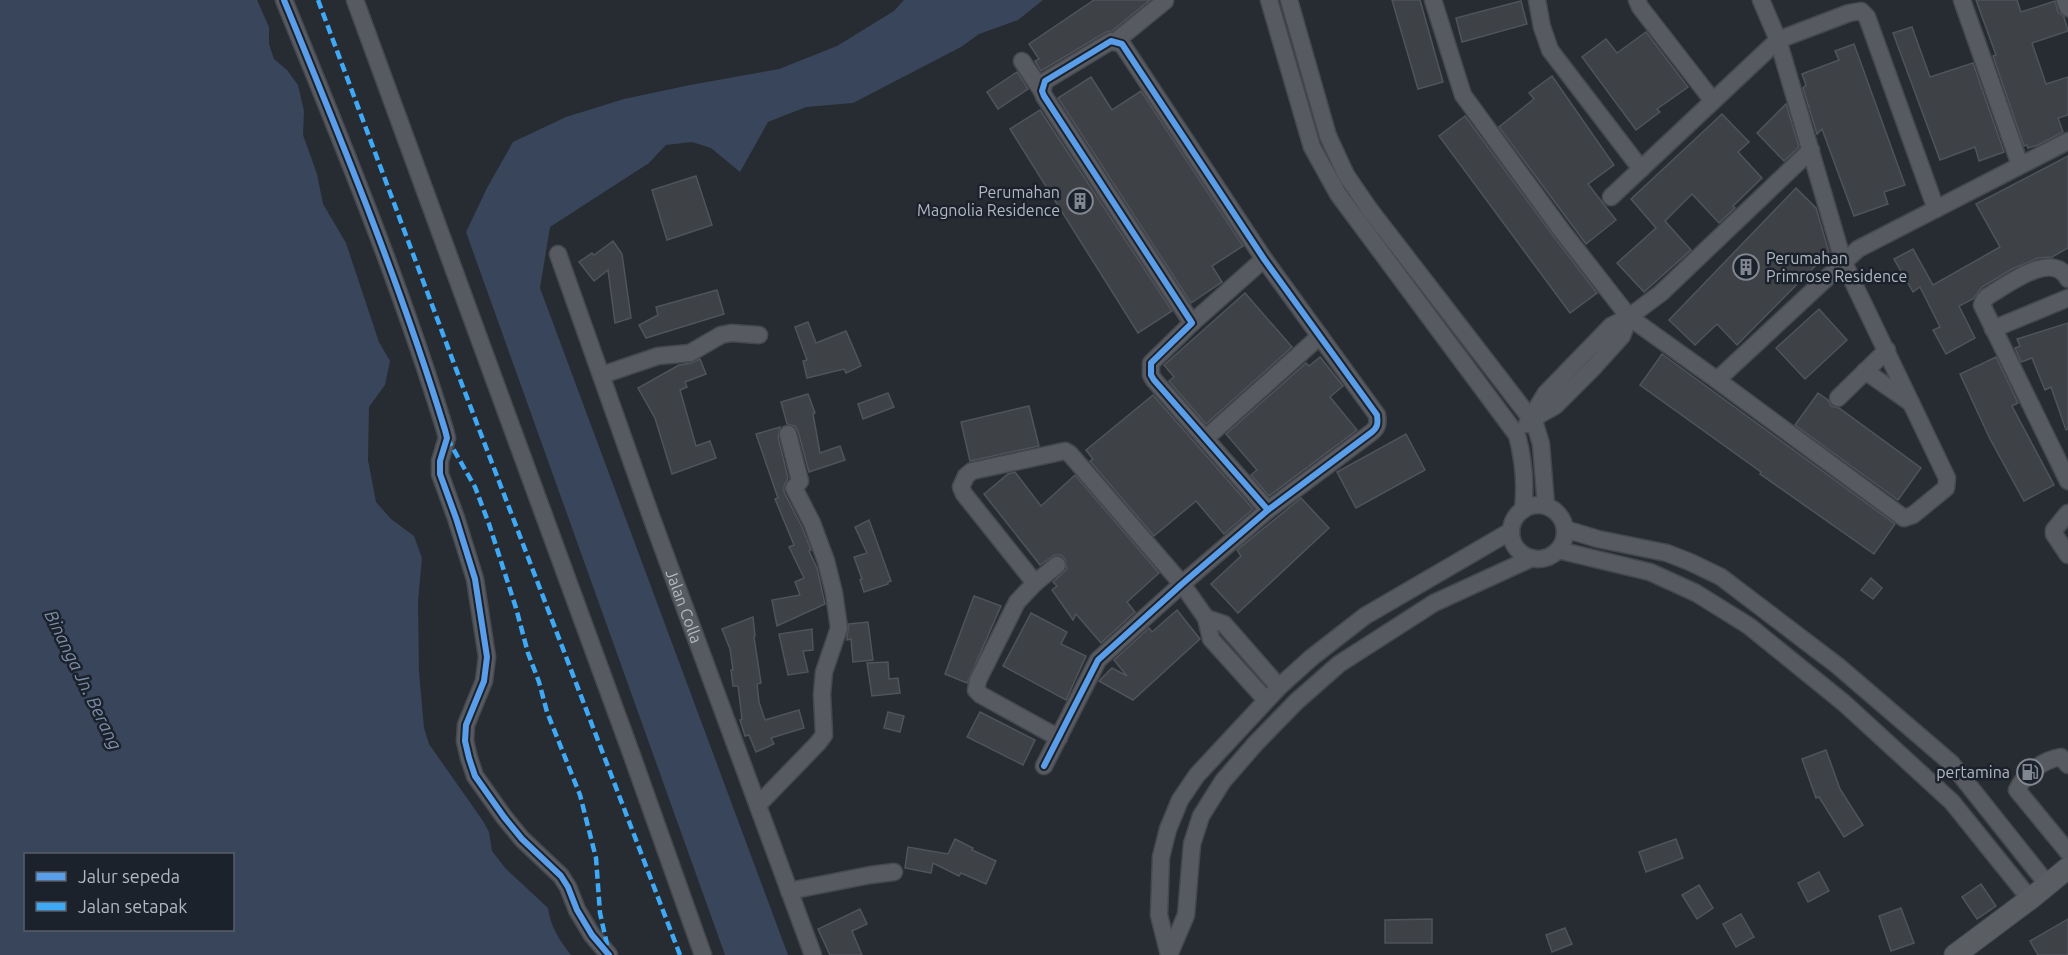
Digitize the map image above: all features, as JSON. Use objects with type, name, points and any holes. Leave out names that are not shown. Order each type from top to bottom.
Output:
[{"type":"main road","points":[[1955,955],[2068,868]]},
{"type":"street","points":[[284,0],[350,161],[398,287],[447,438],[440,461],[440,474],[475,579],[486,657],[484,681],[466,725],[465,741],[475,776],[522,838],[561,876],[592,935],[609,955]]},
{"type":"street","points":[[355,0],[703,955]]},
{"type":"street","points":[[1269,0],[1312,147],[1325,173],[1338,194],[1517,435],[1526,486],[1523,510]]},
{"type":"street","points":[[1289,0],[1328,136],[1346,175],[1532,419],[1541,444],[1546,506]]},
{"type":"street","points":[[1433,0],[1462,95],[1562,231],[1629,317],[1904,518],[1913,515],[1946,488],[1947,483],[1887,350],[1843,261],[1778,40],[1761,0]]},
{"type":"street","points":[[1537,0],[1542,27],[1550,50],[1641,169]]},
{"type":"street","points":[[1637,0],[1654,26],[1713,102]]},
{"type":"street","points":[[1962,0],[2020,165]]},
{"type":"street","points":[[2065,0],[2068,8]]},
{"type":"street","points":[[1042,91],[1045,81],[1106,43],[1116,41],[1165,1]]},
{"type":"street","points":[[1611,197],[1778,40],[1856,10],[1865,14],[1936,209]]},
{"type":"street","points":[[1044,766],[1098,660],[1268,510],[1377,427],[1377,415],[1264,259],[1122,44],[1116,41]]},
{"type":"street","points":[[1022,61],[1192,323]]},
{"type":"street","points":[[1717,381],[1858,249],[2068,141]]},
{"type":"street","points":[[1517,435],[1532,419],[1546,393],[1611,326],[1629,317],[1661,293],[1811,150]]},
{"type":"street","name":"Jalan Colla","points":[[558,254],[652,519],[813,955]]},
{"type":"street","points":[[1264,259],[1156,356],[1151,363],[1151,375],[1268,510]]},
{"type":"street","points":[[2065,269],[2051,265],[2023,275],[1984,300],[1982,305],[2067,476]]},
{"type":"street","points":[[1993,329],[2068,298]]},
{"type":"street","points":[[602,375],[658,356],[690,353],[731,333],[759,335]]},
{"type":"street","points":[[1206,438],[1320,336]]},
{"type":"street","points":[[1838,398],[1887,350]]},
{"type":"street","points":[[1865,371],[1912,404]]},
{"type":"street","points":[[758,805],[824,735],[822,694],[824,672],[839,628],[834,593],[823,550],[794,488],[800,481],[788,434]]},
{"type":"street","points":[[1035,583],[964,494],[961,487],[966,476],[972,471],[1065,451],[1182,584],[1206,618],[1211,639],[1266,700]]},
{"type":"street","points":[[1169,955],[1186,915],[1189,873],[1195,835],[1201,816],[1222,781],[1272,726],[1339,664],[1434,603],[1532,558],[1546,558],[1558,550],[1565,536],[1565,529],[1559,514],[1546,506],[1530,506],[1523,510],[1513,523],[1511,531],[1515,546],[1532,558]]},
{"type":"street","points":[[2068,513],[2054,530],[2054,534],[2068,555]]},
{"type":"street","points":[[1565,529],[1598,539],[1667,553],[1690,562],[1730,584],[1838,666],[1951,763],[2048,885]]},
{"type":"street","points":[[1169,955],[1159,915],[1161,856],[1180,800],[1197,775],[1279,687],[1311,658],[1365,616],[1449,566],[1489,546],[1511,531]]},
{"type":"street","points":[[1558,550],[1650,572],[1696,593],[1749,626],[1844,703],[1952,802],[2030,899]]},
{"type":"street","points":[[1057,566],[1035,583],[1017,602],[978,680],[976,690],[981,695],[1059,738]]},
{"type":"street","points":[[1402,593],[1416,615]]},
{"type":"street","points":[[1206,618],[1224,624],[1279,687]]},
{"type":"street","points":[[2068,765],[2061,757],[2048,759],[2022,779],[2017,790],[2068,852]]},
{"type":"street","points":[[789,891],[894,872]]},
{"type":"water","name":"Binanga Jn. Berang","points":[[0,0],[257,0],[269,27],[269,44],[274,59],[287,70],[298,85],[304,111],[303,135],[317,174],[323,204],[346,243],[379,342],[390,361],[385,385],[369,407],[368,460],[376,502],[391,519],[414,536],[422,558],[418,601],[419,672],[424,728],[429,744],[483,821],[489,832],[492,851],[506,869],[548,908],[556,933],[571,955],[0,955]]},
{"type":"water","points":[[904,0],[1043,0],[1018,20],[979,34],[961,47],[853,103],[806,107],[768,122],[740,172],[711,148],[692,142],[666,145],[649,163],[550,227],[540,288],[788,955],[725,955],[466,232],[513,142],[566,117],[624,99],[779,69],[837,46],[894,11]]},
{"type":"building","points":[[1094,0],[1150,0],[1112,31],[1106,32],[1041,71],[1035,61],[1039,59],[1029,44]]},
{"type":"building","points":[[1392,0],[1420,0],[1443,82],[1418,89]]},
{"type":"building","points":[[1976,0],[2017,0],[2021,12],[2055,1],[2058,12],[2064,17],[2068,31],[2032,43],[2046,84],[2068,77],[2068,115],[2058,118],[2063,132],[2038,145],[2028,148],[2027,145],[2024,146],[1993,56],[1996,55]]},
{"type":"building","points":[[1521,1],[1527,24],[1462,42],[1456,18]]},
{"type":"building","points":[[1912,27],[1930,77],[1973,63],[2004,152],[1979,161],[1975,147],[1940,160],[1893,33]]},
{"type":"building","points":[[1646,32],[1688,87],[1657,109],[1660,112],[1636,130],[1582,57],[1606,39],[1617,53]]},
{"type":"building","name":"Perumahan Primrose Residence","points":[[1854,44],[1905,185],[1884,192],[1888,204],[1854,216],[1822,129],[1817,134],[1803,88],[1806,85],[1802,74],[1839,60],[1835,51]]},
{"type":"building","points":[[1017,72],[1028,89],[998,109],[987,92]]},
{"type":"building","points":[[1552,76],[1614,165],[1588,184],[1616,220],[1586,244],[1499,127],[1534,99],[1529,93]]},
{"type":"building","points":[[1091,77],[1112,110],[1141,91],[1243,246],[1212,266],[1222,282],[1191,303],[1058,98]]},
{"type":"building","points":[[1786,104],[1799,147],[1784,161],[1757,133]]},
{"type":"building","name":"Perumahan Magnolia Residence","points":[[1040,110],[1172,311],[1138,333],[1010,129]]},
{"type":"building","points":[[1722,114],[1749,142],[1738,152],[1762,178],[1719,223],[1692,194],[1665,221],[1691,250],[1644,292],[1617,263],[1656,228],[1631,199]]},
{"type":"building","points":[[1465,116],[1597,293],[1570,313],[1439,136]]},
{"type":"building","points":[[2068,156],[2068,248],[2052,257],[2038,258],[2012,269],[1982,287],[1973,299],[1959,306],[1975,338],[1946,354],[1933,330],[1940,327],[1920,287],[1913,292],[1894,259],[1913,249],[1933,285],[2000,247],[1976,204]]},
{"type":"building","points":[[696,176],[712,225],[667,240],[652,190]]},
{"type":"building","name":"Perumahan Primrose Residence","points":[[1796,188],[1816,208],[1829,252],[1737,345],[1717,324],[1695,345],[1669,320]]},
{"type":"building","points":[[613,241],[622,254],[631,318],[615,323],[608,270],[594,281],[579,262],[592,253],[594,255]]},
{"type":"building","points":[[717,290],[724,314],[646,338],[639,325],[658,315],[656,307]]},
{"type":"building","points":[[1245,293],[1292,347],[1206,424],[1169,381],[1174,377],[1164,365]]},
{"type":"building","name":"Perumahan Primrose Residence","points":[[1819,309],[1847,340],[1805,379],[1776,348]]},
{"type":"building","points":[[808,322],[816,343],[846,331],[861,366],[846,373],[844,369],[807,378],[803,361],[807,360],[795,327]]},
{"type":"building","points":[[2068,323],[2068,429],[2066,430],[2051,387],[2045,390],[2032,358],[2021,362],[2015,348],[2020,346],[2017,339]]},
{"type":"building","points":[[1662,354],[1895,524],[1874,554],[1760,474],[1761,472],[1640,385]]},
{"type":"building","points":[[1320,357],[1343,386],[1330,397],[1357,430],[1269,496],[1251,475],[1257,470],[1226,434],[1306,363],[1309,366]]},
{"type":"building","points":[[1996,357],[2018,403],[2012,406],[2054,485],[2024,501],[1990,439],[1960,374]]},
{"type":"building","points":[[700,359],[706,374],[685,382],[687,387],[680,390],[696,446],[710,441],[716,458],[672,474],[655,418],[638,388],[679,365]]},
{"type":"building","points":[[888,393],[894,407],[863,419],[858,404]]},
{"type":"building","points":[[1818,393],[1828,400],[1831,406],[1839,408],[1921,468],[1898,500],[1795,425]]},
{"type":"building","points":[[808,394],[815,413],[813,414],[820,453],[840,446],[845,460],[809,472],[798,431],[795,426],[787,424],[781,402]]},
{"type":"building","points":[[1153,395],[1253,509],[1224,534],[1196,501],[1154,536],[1090,461],[1093,459],[1086,450]]},
{"type":"building","points":[[1029,406],[1039,446],[970,461],[961,422]]},
{"type":"building","points":[[780,427],[778,437],[788,478],[784,492],[811,550],[809,551],[817,568],[825,604],[777,626],[772,600],[800,595],[795,582],[804,578],[789,547],[794,545],[775,499],[778,498],[756,434]]},
{"type":"building","points":[[1406,434],[1425,470],[1356,508],[1337,472]]},
{"type":"building","points":[[1015,472],[1041,506],[1075,475],[1159,573],[1127,602],[1135,612],[1101,643],[1076,614],[1073,620],[1052,590],[1057,586],[1053,582],[1067,569],[1065,559],[1061,555],[1055,555],[1040,565],[984,494],[1008,474]]},
{"type":"building","points":[[1301,498],[1329,528],[1238,613],[1211,584],[1241,556],[1237,550]]},
{"type":"building","points":[[869,520],[891,581],[864,592],[854,557],[867,553],[855,527]]},
{"type":"building","points":[[1871,578],[1882,588],[1873,599],[1861,590]]},
{"type":"building","points":[[974,596],[1001,606],[967,683],[945,674]]},
{"type":"building","points":[[1177,610],[1200,639],[1133,700],[1099,681],[1112,668],[1127,676],[1114,660],[1149,628],[1152,632]]},
{"type":"building","points":[[1031,613],[1067,632],[1061,644],[1086,656],[1066,700],[1003,666]]},
{"type":"building","points":[[753,617],[761,683],[757,684],[759,702],[765,720],[799,710],[804,728],[771,738],[774,744],[756,752],[749,735],[745,736],[740,720],[742,719],[738,686],[733,686],[730,649],[722,629]]},
{"type":"building","points":[[868,622],[873,660],[853,662],[851,639],[847,640],[849,624]]},
{"type":"building","points":[[812,629],[813,650],[803,651],[808,672],[788,675],[779,634]]},
{"type":"building","points":[[888,662],[889,679],[898,678],[900,693],[872,696],[867,663]]},
{"type":"building","points":[[888,712],[904,716],[900,732],[884,728]]},
{"type":"building","points":[[980,712],[1035,740],[1023,765],[967,737]]},
{"type":"building","points":[[1826,750],[1840,789],[1863,825],[1844,837],[1819,797],[1816,798],[1802,759]]},
{"type":"building","points":[[955,839],[996,861],[986,884],[961,873],[959,876],[933,863],[931,873],[905,868],[908,847],[948,854]]},
{"type":"building","points":[[1676,839],[1683,858],[1646,872],[1639,852]]},
{"type":"building","points":[[1819,872],[1829,891],[1808,902],[1798,883]]},
{"type":"building","points":[[1981,884],[1996,906],[1977,919],[1962,897]]},
{"type":"building","points":[[1699,885],[1713,908],[1697,919],[1682,895]]},
{"type":"building","points":[[1901,908],[1914,943],[1891,951],[1879,916]]},
{"type":"building","points":[[860,909],[867,924],[852,931],[862,955],[830,955],[818,929]]},
{"type":"building","points":[[1741,914],[1754,937],[1736,947],[1723,924]]},
{"type":"building","points":[[1432,919],[1432,943],[1385,943],[1385,920]]},
{"type":"building","points":[[2068,919],[2068,955],[2038,955],[2030,941]]},
{"type":"building","points":[[1565,928],[1572,944],[1552,952],[1546,935]]},
{"type":"marked path","points":[[318,0],[680,955]]},
{"type":"marked path","points":[[447,438],[475,487],[489,524],[547,712],[580,795],[596,858],[600,913],[608,949]]},
{"type":"cycle path","points":[[284,0],[390,267],[428,375],[447,438],[440,461],[440,474],[475,579],[487,657],[484,681],[466,725],[465,741],[475,776],[522,839],[561,876],[592,935],[609,955]]},
{"type":"cycle path","points":[[1044,766],[1098,660],[1268,510],[1372,432],[1377,423],[1377,415],[1264,259],[1122,44],[1111,41],[1045,81],[1042,91],[1192,323],[1151,363],[1151,375],[1268,510]]},
{"type":"place","name":"Perumahan Magnolia Residence","points":[[1080,201]]},
{"type":"place","name":"Perumahan Primrose Residence","points":[[1746,267]]},
{"type":"place","name":"pertamina","points":[[2030,772]]}]
